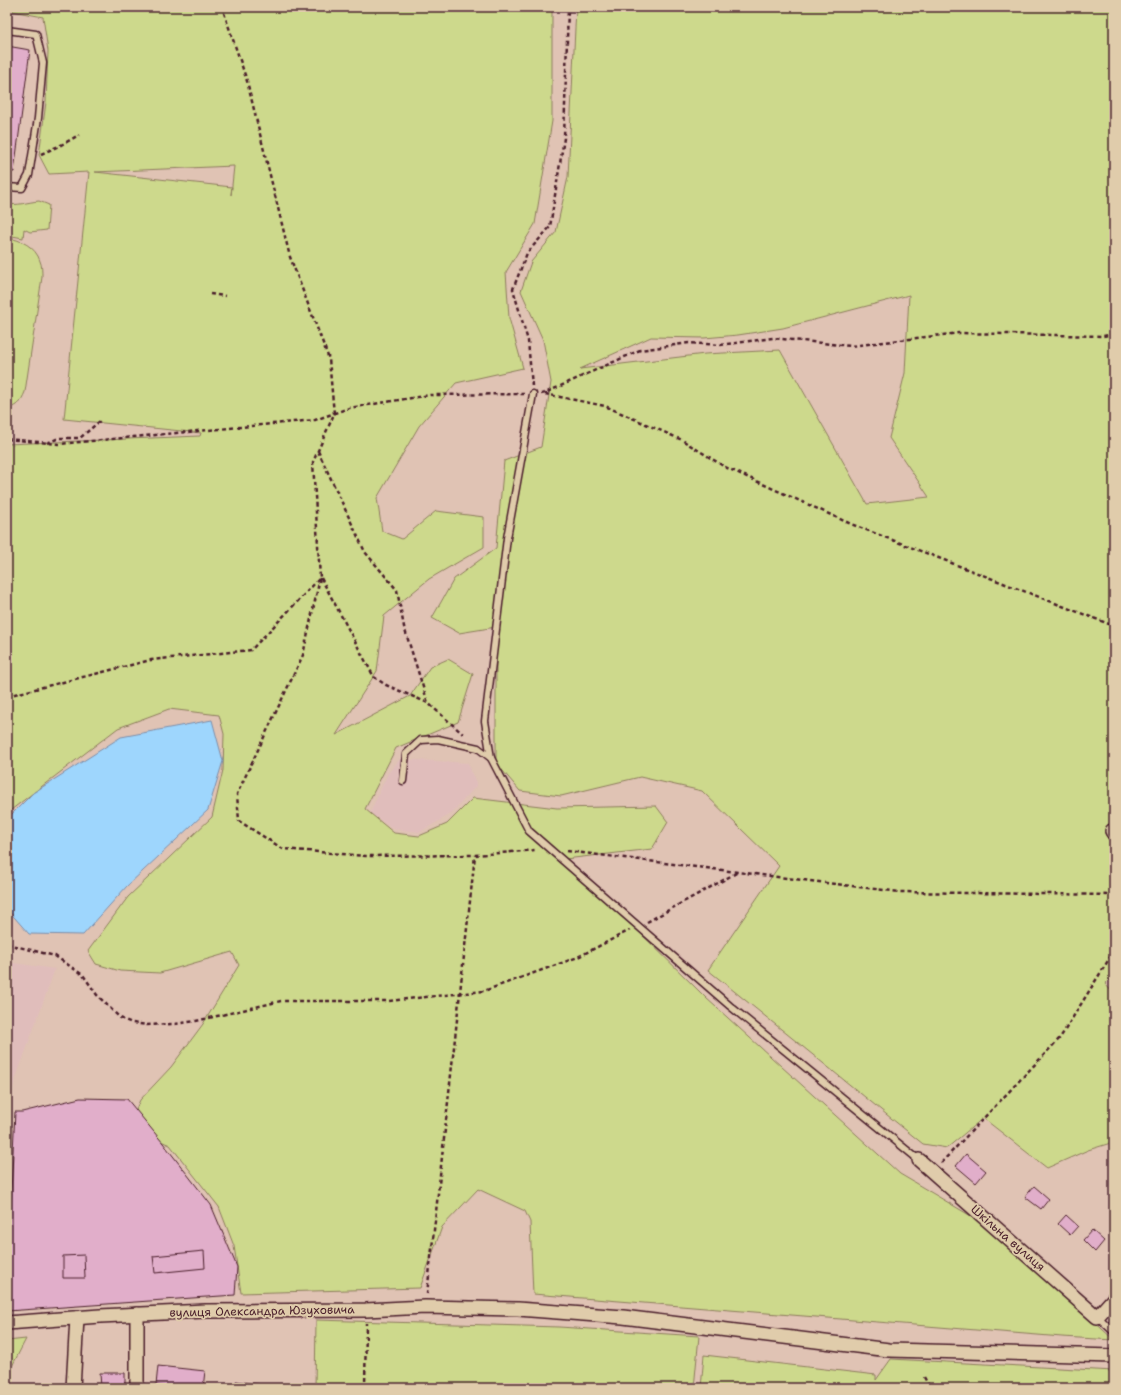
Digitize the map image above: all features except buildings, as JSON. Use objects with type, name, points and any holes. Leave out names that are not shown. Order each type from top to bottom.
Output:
[{"type":"street","name":"Шкільна вулиця","points":[[919,1160],[1096,1317]]},
{"type":"street","points":[[1096,1317],[1114,1298]]},
{"type":"street","name":"вулиця Олександра Юзуховича","points":[[7,1323],[205,1311],[366,1310],[425,1307],[518,1310],[623,1317],[889,1350],[1114,1356]]},
{"type":"street","points":[[137,1314],[137,1388]]},
{"type":"street","points":[[73,1388],[77,1318]]},
{"type":"lane","points":[[7,30],[36,34],[43,63],[38,118],[29,175],[22,188],[7,187]]},
{"type":"lane","points":[[533,394],[507,538],[485,721],[491,758],[529,831],[730,1006],[919,1160]]},
{"type":"lane","points":[[403,781],[406,754],[421,740],[438,739],[478,748],[491,758]]},
{"type":"lane","points":[[1114,1293],[1096,1317],[1114,1332]]},
{"type":"path","points":[[222,7],[247,81],[290,257],[329,359],[334,414],[313,462],[320,578],[302,655],[237,794],[239,821],[283,849],[366,856],[475,855],[550,849],[900,892],[1114,895]]},
{"type":"path","points":[[533,394],[528,341],[513,289],[527,253],[550,227],[564,138],[568,7]]},
{"type":"path","points":[[32,158],[79,135]]},
{"type":"path","points":[[210,294],[225,296]]},
{"type":"path","points":[[545,394],[640,350],[689,343],[720,345],[772,338],[851,346],[959,332],[1103,336],[1114,334]]},
{"type":"path","points":[[7,439],[59,444],[315,420],[349,408],[430,395],[545,394],[605,406],[682,440],[725,467],[851,524],[1114,626]]},
{"type":"path","points":[[46,443],[59,438],[80,438],[101,420]]},
{"type":"path","points":[[318,451],[365,552],[397,590],[404,627],[428,703]]},
{"type":"path","points":[[7,696],[151,660],[251,650],[320,578]]},
{"type":"path","points":[[320,578],[374,677],[386,685],[428,703],[478,748]]},
{"type":"path","points":[[425,1307],[475,855]]},
{"type":"path","points":[[7,944],[55,956],[83,975],[97,995],[120,1018],[132,1023],[148,1025],[175,1024],[196,1021],[281,1001],[388,1001],[484,991],[578,957],[738,872]]},
{"type":"path","points":[[933,1172],[1060,1038],[1114,951]]},
{"type":"path","points":[[366,1310],[366,1388]]},
{"type":"path","points":[[924,1377],[930,1388]]},
{"type":"shaded area","points":[[400,759],[468,763],[477,785],[451,814],[420,832],[393,829],[370,813],[388,773]]},
{"type":"shaded area","points":[[7,962],[55,969],[12,1089],[7,1138]]},
{"type":"green space","points":[[7,7],[552,7],[552,121],[535,224],[506,272],[509,318],[523,368],[456,383],[419,426],[377,498],[382,531],[402,539],[436,511],[484,517],[484,547],[429,579],[384,616],[377,671],[336,735],[410,696],[430,667],[448,659],[473,674],[458,722],[396,748],[365,809],[394,833],[419,836],[447,824],[473,798],[557,808],[656,806],[668,822],[652,849],[565,859],[706,998],[900,1174],[993,1229],[1114,1340],[533,1294],[530,1222],[525,1211],[478,1189],[442,1227],[420,1288],[241,1293],[234,1246],[219,1207],[170,1145],[128,1127],[140,1100],[171,1067],[203,1024],[239,965],[232,952],[160,973],[120,971],[96,964],[88,951],[128,897],[212,817],[223,770],[224,734],[219,715],[169,709],[118,728],[7,813],[7,444],[200,436],[201,433],[64,419],[89,172],[49,174],[39,155],[46,102],[48,51],[43,17],[7,10]],"holes":[[[234,166],[232,187],[95,172]]]},
{"type":"green space","points":[[576,7],[1114,7],[1114,975],[1105,984],[1114,994],[1114,1142],[1088,1150],[1047,1168],[983,1118],[947,1148],[923,1144],[708,970],[779,866],[702,791],[640,777],[561,796],[520,791],[496,763],[496,627],[459,633],[432,618],[454,579],[496,548],[504,461],[541,447],[551,382],[543,340],[521,291],[531,262],[556,232],[568,177]],"holes":[[[909,295],[905,373],[889,438],[929,497],[867,504],[780,350],[705,354],[580,369],[651,337],[704,338],[738,335],[783,328]]]},
{"type":"green space","points":[[39,201],[49,205],[47,230],[30,232],[24,229],[23,238],[7,235],[7,204]]},
{"type":"green space","points":[[7,238],[22,242],[35,252],[41,263],[42,277],[25,392],[18,403],[7,409]]},
{"type":"green space","points":[[316,1320],[559,1327],[699,1336],[694,1388],[315,1388]]},
{"type":"green space","points":[[26,1339],[7,1376],[7,1341]]},
{"type":"green space","points":[[704,1355],[876,1375],[876,1380],[891,1359],[1114,1371],[1114,1388],[701,1388]]},
{"type":"water","points":[[212,720],[223,761],[208,810],[127,886],[83,935],[29,934],[7,909],[7,819],[33,793],[121,737]]}]
